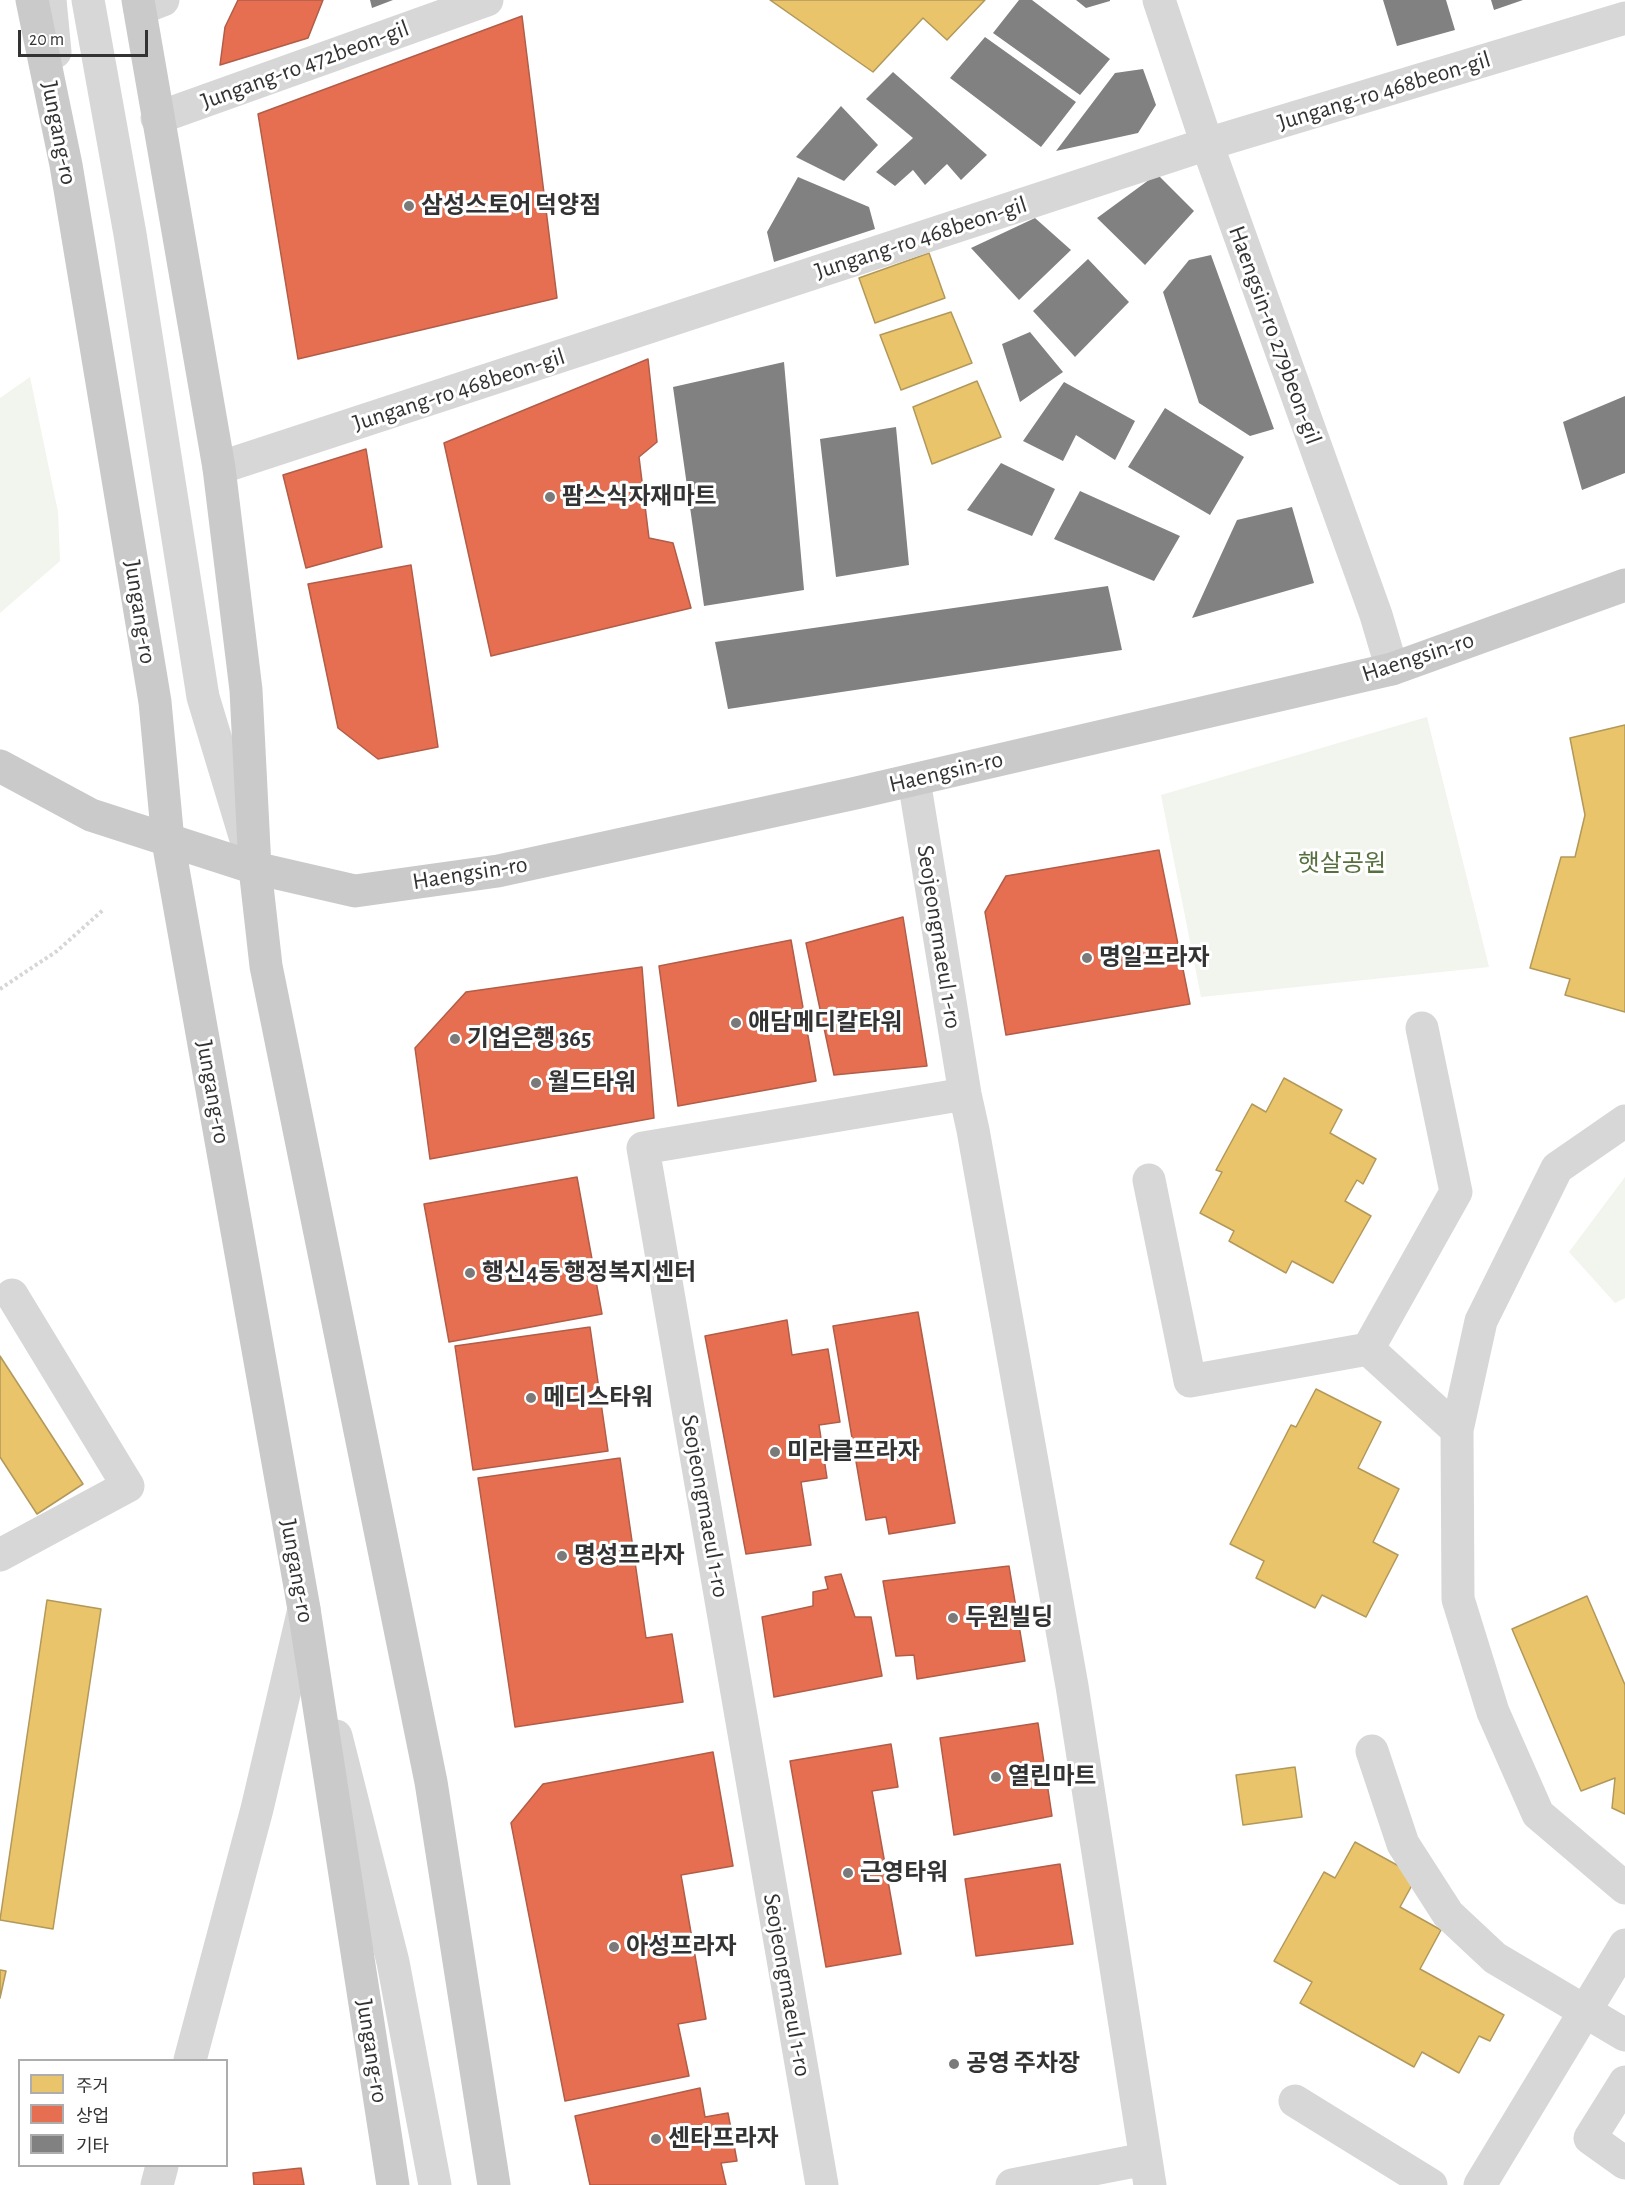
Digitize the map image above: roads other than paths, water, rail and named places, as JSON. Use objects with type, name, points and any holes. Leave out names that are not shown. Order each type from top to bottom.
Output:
[{"type":"main road","name":"Jungang-ro","points":[[33,0],[66,165],[155,702],[168,841],[304,1609],[393,2185]]},
{"type":"main road","points":[[147,3],[157,118],[219,468],[246,690],[255,868],[266,966],[431,1782],[494,2185]]},
{"type":"main road","name":"Haengsin-ro","points":[[168,841],[255,868],[355,891],[498,871],[914,780],[1392,669],[1625,585]]},
{"type":"main road","points":[[0,766],[91,815],[168,841]]},
{"type":"street","points":[[50,0],[66,165]]},
{"type":"street","points":[[88,0],[132,246],[203,697],[255,868]]},
{"type":"street","name":"Jungang-ro 472beon-gil","points":[[157,118],[487,0]]},
{"type":"street","name":"Haengsin-ro 279beon-gil","points":[[1159,0],[1207,144],[1376,615],[1392,669]]},
{"type":"street","name":"Jungang-ro 468beon-gil","points":[[219,468],[1207,144],[1625,18]]},
{"type":"street","name":"Seojeongmaeul 1-ro","points":[[914,780],[965,1094],[1070,1674],[1147,2172],[1012,2185]]},
{"type":"street","points":[[1368,1349],[1456,1192],[1422,1028]]},
{"type":"street","name":"Seojeongmaeul 1-ro","points":[[822,2185],[643,1148],[965,1094]]},
{"type":"street","points":[[1625,1121],[1557,1168],[1481,1321],[1457,1430],[1458,1599],[1493,1712],[1538,1814],[1625,1888]]},
{"type":"street","points":[[1149,1180],[1190,1381],[1368,1349]]},
{"type":"street","points":[[0,1555],[128,1486],[12,1295]]},
{"type":"street","points":[[1368,1349],[1457,1430]]},
{"type":"street","points":[[191,2059],[257,1809],[304,1609]]},
{"type":"street","points":[[304,1609],[393,1962],[435,2185]]},
{"type":"street","points":[[1371,1750],[1403,1844],[1448,1914],[1495,1958],[1625,2036]]},
{"type":"street","points":[[1480,2185],[1625,1946]]},
{"type":"street","points":[[1625,2082],[1590,2138],[1625,2163]]},
{"type":"street","points":[[1295,2101],[1431,2185]]},
{"type":"street","points":[[157,2185],[162,2167]]},
{"type":"place","name":"삼성스토어 덕양점","points":[[409,206]]},
{"type":"place","name":"팜스식자재마트","points":[[550,497]]},
{"type":"place","name":"명일프라자","points":[[1087,958]]},
{"type":"place","name":"애담메디칼타워","points":[[736,1023]]},
{"type":"place","name":"기업은행 365","points":[[455,1039]]},
{"type":"place","name":"월드타워","points":[[536,1083]]},
{"type":"place","name":"행신4동 행정복지센터","points":[[470,1273]]},
{"type":"place","name":"메디스타워","points":[[531,1398]]},
{"type":"place","name":"미라클프라자","points":[[775,1452]]},
{"type":"place","name":"명성프라자","points":[[562,1556]]},
{"type":"place","name":"두원빌딩","points":[[953,1618]]},
{"type":"place","name":"열린마트","points":[[996,1777]]},
{"type":"place","name":"근영타워","points":[[848,1873]]},
{"type":"place","name":"아성프라자","points":[[614,1947]]},
{"type":"place","name":"공영 주차장","points":[[954,2064]]},
{"type":"place","name":"센타프라자","points":[[656,2139]]},
{"type":"park label","name":"햇살공원","points":[[1342,864]]}]
